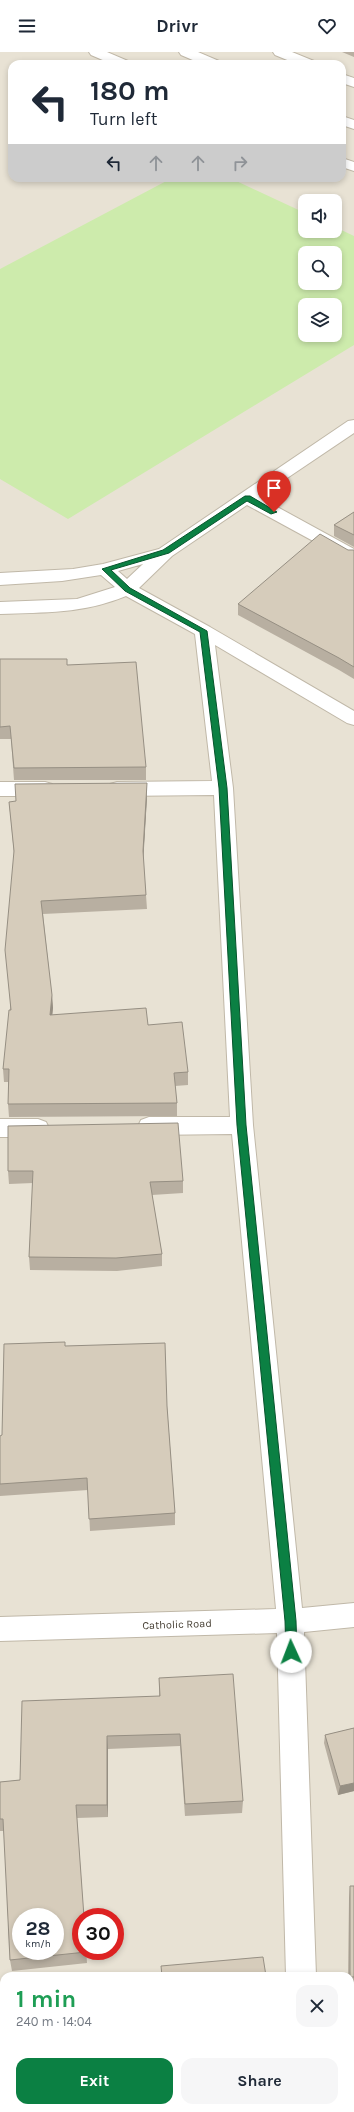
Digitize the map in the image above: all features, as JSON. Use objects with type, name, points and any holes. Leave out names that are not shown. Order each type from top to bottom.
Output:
[{"type":"street","points":[[96,52],[114,60]]},
{"type":"street","points":[[186,52],[205,60]]},
{"type":"street","points":[[280,52],[299,60]]},
{"type":"street","points":[[0,608],[77,605],[102,599],[127,589],[166,552],[353,427]]},
{"type":"street","points":[[247,498],[354,556]]},
{"type":"street","points":[[0,579],[51,577],[105,569],[166,552]]},
{"type":"street","points":[[105,569],[127,589],[204,631],[354,719]]},
{"type":"street","points":[[204,631],[223,788],[242,1125],[290,1621],[301,1972]]},
{"type":"street","points":[[96,789],[223,788]]},
{"type":"street","points":[[0,789],[64,789]]},
{"type":"street","points":[[132,1126],[242,1125]]},
{"type":"street","points":[[0,1128],[55,1127]]},
{"type":"street","name":"Catholic Road","points":[[0,1629],[290,1621],[354,1614]]},
{"type":"shaded area","points":[[0,52],[354,52],[354,1972],[0,1972]]},
{"type":"green space","points":[[164,182],[239,182],[298,210],[298,238],[342,238],[342,230],[354,236],[354,345],[68,519],[0,479],[0,269]]},
{"type":"building","points":[[354,512],[354,535],[334,525]]},
{"type":"building","points":[[320,534],[348,550],[354,550],[354,667],[238,604]]},
{"type":"building","points":[[0,659],[67,659],[67,665],[136,662],[146,767],[14,768],[10,726],[0,727]]},
{"type":"building","points":[[147,783],[143,851],[146,895],[41,901],[52,995],[50,1015],[146,1008],[148,1025],[182,1022],[188,1072],[174,1073],[177,1103],[8,1104],[9,1069],[3,1069],[9,1010],[11,1010],[5,950],[14,851],[9,802],[16,801],[15,784]]},
{"type":"building","points":[[178,1123],[183,1181],[150,1182],[162,1254],[116,1258],[29,1257],[33,1171],[8,1171],[8,1126]]},
{"type":"building","points":[[65,1342],[65,1346],[165,1343],[167,1406],[175,1513],[89,1519],[87,1478],[0,1484],[0,1436],[2,1435],[4,1344]]},
{"type":"building","points":[[233,1674],[243,1801],[185,1804],[180,1734],[107,1736],[107,1805],[76,1805],[83,1908],[72,1908],[72,1953],[64,1954],[64,1908],[12,1908],[12,1960],[10,1960],[3,1819],[0,1819],[0,1782],[20,1780],[22,1701],[160,1696],[159,1678]]},
{"type":"building","points":[[354,1728],[354,1783],[340,1786],[325,1735]]},
{"type":"building","points":[[350,1886],[354,1886],[354,1972],[350,1972]]},
{"type":"building","points":[[263,1957],[265,1972],[162,1972],[161,1966]]},
{"type":"route","points":[[274,512],[247,498],[166,552],[105,569],[127,589],[204,631],[223,788],[242,1125],[290,1621],[291,1652]]}]
